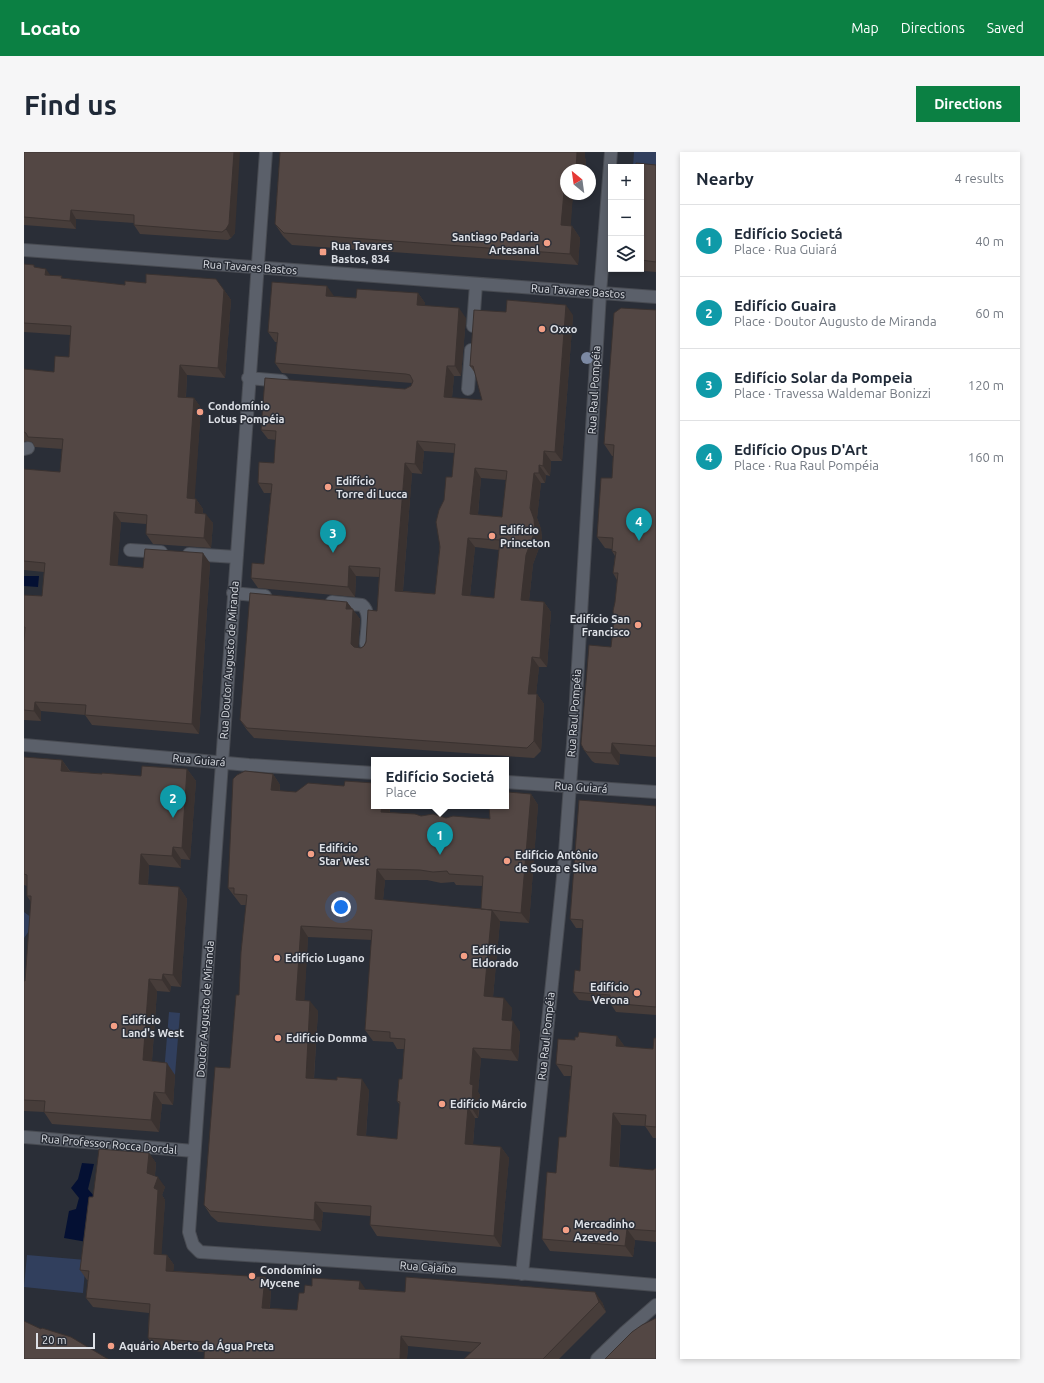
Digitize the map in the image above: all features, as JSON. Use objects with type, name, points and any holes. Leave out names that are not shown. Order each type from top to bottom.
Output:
[{"type":"street","name":"Rua Doutor Augusto de Miranda","points":[[223,762],[248,378],[266,152]]},
{"type":"street","name":"Rua Raul Pompéia","points":[[522,1274],[564,866],[600,293],[611,152]]},
{"type":"street","name":"Rua Tavares Bastos","points":[[24,250],[656,297]]},
{"type":"street","points":[[468,389],[476,284]]},
{"type":"street","points":[[248,378],[295,382]]},
{"type":"street","points":[[130,550],[236,557]]},
{"type":"street","points":[[233,593],[279,597]]},
{"type":"street","points":[[324,602],[362,605],[365,608],[368,616],[365,651]]},
{"type":"street","name":"Rua Guiará","points":[[24,745],[371,773]]},
{"type":"street","name":"Doutor Augusto de Miranda","points":[[200,1252],[193,1245],[188,1232],[223,762]]},
{"type":"street","name":"Rua Guiará","points":[[509,782],[656,792]]},
{"type":"street","name":"Rua Professor Rocca Dordal","points":[[24,1137],[194,1151]]},
{"type":"street","name":"Rua Cajaíba","points":[[200,1252],[656,1284]]},
{"type":"street","points":[[597,1359],[624,1332],[656,1305]]},
{"type":"shaded area","points":[[634,152],[656,152],[656,175],[644,169],[644,164],[633,164]]},
{"type":"shaded area","points":[[24,576],[39,576],[38,587],[24,586]]},
{"type":"shaded area","points":[[24,912],[36,921],[24,938]]},
{"type":"shaded area","points":[[169,1012],[180,1013],[175,1075],[164,1073]]},
{"type":"shaded area","points":[[82,1163],[94,1164],[88,1189],[94,1196],[87,1242],[64,1238],[69,1211],[76,1209],[79,1198],[71,1188],[78,1179]]},
{"type":"shaded area","points":[[27,1255],[86,1260],[83,1293],[24,1287]]},
{"type":"building","points":[[24,152],[234,152],[229,224],[222,232],[134,225],[134,215],[71,210],[70,221],[24,217]]},
{"type":"building","points":[[280,152],[577,152],[576,164],[560,164],[560,200],[563,200],[561,225],[572,226],[570,254],[284,233],[275,224]]},
{"type":"building","points":[[636,163],[656,165],[656,262],[644,260],[644,164]]},
{"type":"building","points":[[24,264],[34,265],[34,267],[46,269],[45,275],[125,285],[125,281],[146,283],[146,274],[216,279],[224,290],[218,368],[180,365],[178,397],[194,398],[187,498],[196,499],[195,513],[206,514],[204,538],[146,534],[147,515],[114,512],[110,565],[143,568],[145,549],[203,553],[192,724],[85,715],[86,705],[35,702],[34,711],[24,710],[24,595],[42,596],[45,563],[24,561],[24,469],[60,472],[63,439],[28,437],[24,432],[24,369],[54,372],[55,356],[69,357],[71,326],[24,323]]},
{"type":"building","points":[[272,282],[327,286],[326,296],[356,298],[357,289],[418,293],[417,305],[459,308],[455,366],[447,366],[444,397],[482,400],[473,366],[470,366],[474,310],[506,312],[507,300],[566,305],[555,452],[544,451],[543,466],[539,465],[539,473],[534,473],[530,508],[534,519],[535,531],[526,555],[521,600],[544,602],[540,658],[532,657],[528,694],[537,694],[534,741],[527,748],[247,728],[240,720],[250,593],[347,602],[346,609],[353,609],[351,644],[354,647],[361,648],[366,642],[368,610],[377,611],[380,568],[349,566],[348,587],[251,578],[252,563],[264,564],[272,484],[258,483],[259,462],[274,463],[276,431],[261,430],[265,378],[405,389],[411,386],[413,381],[410,375],[406,374],[275,363],[278,333],[268,332]],"holes":[[[417,441],[455,444],[452,477],[446,477],[444,500],[439,510],[436,522],[440,547],[435,594],[395,591],[405,463],[415,464]],[[475,468],[507,471],[502,517],[470,514]],[[468,538],[500,540],[494,598],[462,595]]]},
{"type":"building","points":[[621,308],[656,310],[656,746],[612,743],[611,753],[587,752],[581,744],[589,645],[611,647],[614,620],[613,611],[618,573],[613,573],[616,552],[612,551],[613,538],[597,537],[601,478],[612,478],[614,445],[604,444],[614,313]]},
{"type":"building","points":[[24,757],[62,760],[61,771],[141,776],[142,766],[187,769],[182,848],[173,847],[172,856],[141,854],[139,884],[179,887],[173,975],[163,974],[162,980],[149,979],[143,1060],[167,1063],[165,1093],[154,1092],[151,1120],[44,1112],[45,1101],[24,1100],[24,981],[31,896],[27,896],[27,875],[24,874]]},
{"type":"building","points":[[245,771],[273,774],[271,790],[296,792],[308,783],[344,786],[345,781],[371,783],[371,809],[382,809],[381,812],[415,814],[421,816],[433,814],[446,818],[453,816],[490,819],[489,809],[509,809],[509,792],[531,794],[521,913],[492,910],[484,996],[504,998],[502,1020],[513,1021],[511,1050],[473,1048],[470,1084],[473,1085],[472,1102],[471,1107],[468,1107],[465,1144],[501,1147],[494,1236],[370,1225],[371,1206],[315,1202],[314,1220],[210,1211],[204,1205],[215,1067],[230,1068],[236,995],[239,995],[241,952],[247,895],[234,894],[234,888],[228,888],[233,779]],"holes":[[[377,869],[420,870],[433,872],[447,871],[449,874],[483,876],[481,909],[375,899]],[[301,926],[372,930],[365,1030],[390,1032],[390,1038],[405,1039],[402,1079],[399,1079],[397,1101],[400,1102],[397,1139],[357,1135],[362,1079],[337,1077],[337,1080],[306,1078],[310,1001],[296,1000]]]},
{"type":"building","points":[[579,800],[656,806],[656,1007],[610,1003],[610,995],[573,992],[575,970],[580,971],[583,920],[570,919]]},
{"type":"building","points":[[579,1032],[617,1036],[616,1046],[653,1049],[654,1038],[656,1038],[656,1127],[645,1126],[646,1115],[613,1113],[610,1166],[653,1170],[656,1168],[656,1231],[627,1229],[625,1246],[542,1239],[547,1172],[556,1173],[559,1137],[566,1137],[572,1066],[556,1064],[558,1039],[575,1040],[575,1037],[578,1037]]},
{"type":"building","points":[[99,1149],[149,1153],[147,1173],[158,1177],[154,1188],[158,1190],[154,1254],[167,1255],[166,1271],[265,1277],[262,1308],[297,1310],[299,1293],[304,1293],[305,1285],[312,1286],[312,1278],[360,1281],[359,1289],[405,1292],[406,1277],[595,1292],[599,1302],[543,1359],[464,1359],[481,1343],[401,1336],[400,1359],[204,1359],[205,1342],[148,1338],[150,1304],[86,1298],[89,1271],[80,1270],[89,1197],[93,1197]]},
{"type":"building","points":[[656,1318],[656,1359],[605,1359],[632,1332]]},
{"type":"building","points":[[24,1321],[41,1329],[42,1328],[71,1337],[108,1359],[24,1359]]},
{"type":"place","name":"Santiago Padaria Artesanal","points":[[547,243]]},
{"type":"place","name":"Rua Tavares Bastos, 834","points":[[323,252]]},
{"type":"place","name":"Oxxo","points":[[542,329]]},
{"type":"place","name":"Condomínio Lotus Pompéia","points":[[200,412]]},
{"type":"place","name":"Edifício Torre di Lucca","points":[[328,487]]},
{"type":"place","name":"Edifício Princeton","points":[[492,536]]},
{"type":"place","name":"Edifício Opus D'Art","points":[[639,541]]},
{"type":"place","name":"Edifício Solar da Pompeia","points":[[333,553]]},
{"type":"place","name":"Edifício San Francisco","points":[[638,625]]},
{"type":"place","name":"Edifício Guaira","points":[[173,818]]},
{"type":"place","name":"Edifício Star West","points":[[311,854]]},
{"type":"place","name":"Edifício Societá","points":[[440,855]]},
{"type":"place","name":"Edifício Antônio de Souza e Silva","points":[[507,861]]},
{"type":"place","name":"Edifício Eldorado","points":[[464,956]]},
{"type":"place","name":"Edifício Lugano","points":[[277,958]]},
{"type":"place","name":"Edifício Verona","points":[[637,993]]},
{"type":"place","name":"Edifício Land's West","points":[[114,1026]]},
{"type":"place","name":"Edifício Domma","points":[[278,1038]]},
{"type":"place","name":"Edifício Márcio","points":[[442,1104]]},
{"type":"place","name":"Mercadinho Azevedo","points":[[566,1230]]},
{"type":"place","name":"Condomínio Mycene","points":[[252,1276]]},
{"type":"place","name":"Aquário Aberto da Água Preta","points":[[111,1346]]}]
